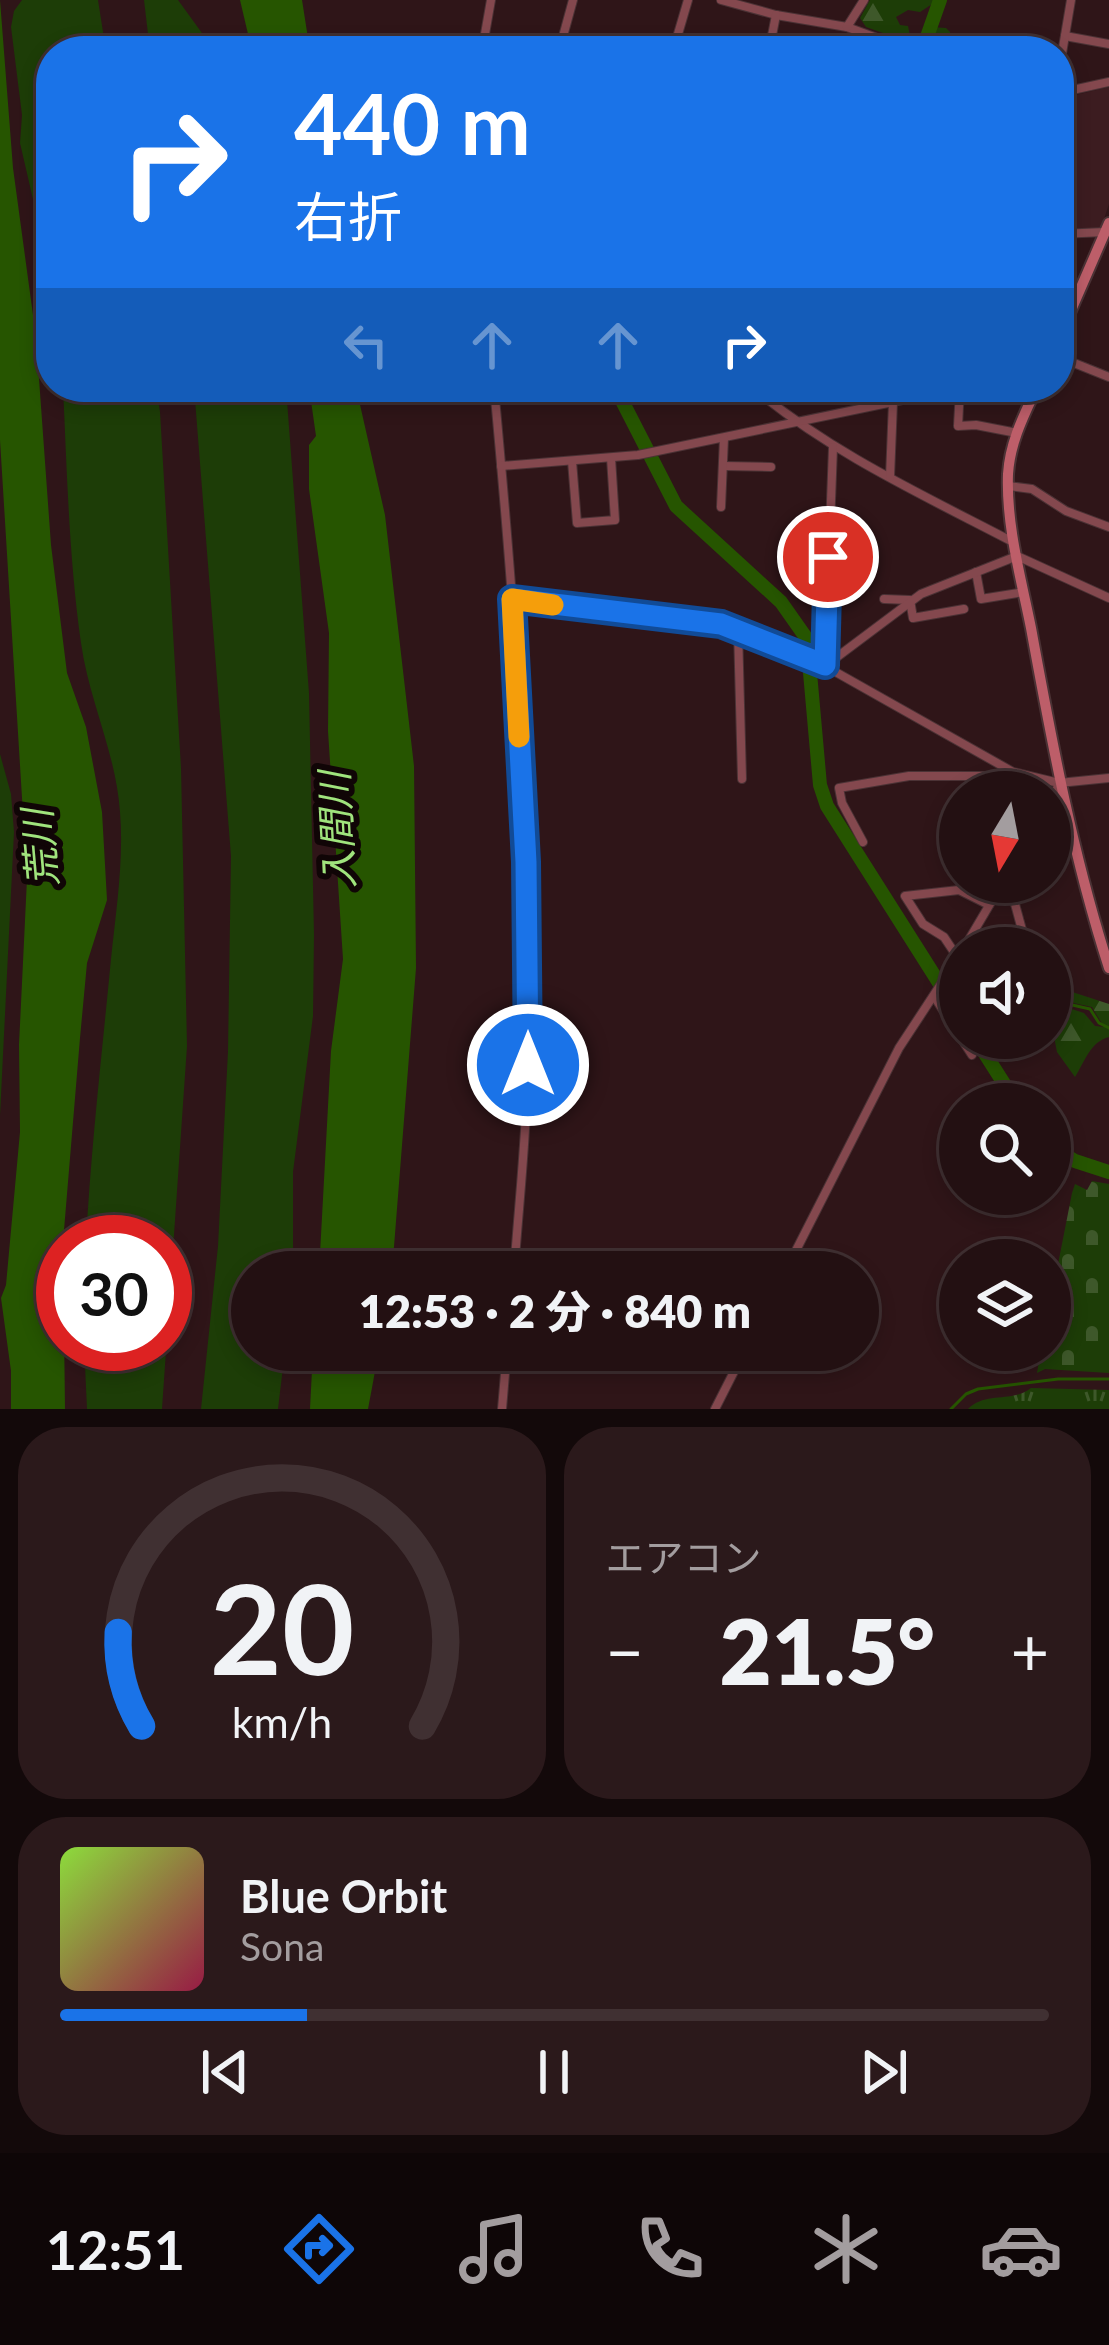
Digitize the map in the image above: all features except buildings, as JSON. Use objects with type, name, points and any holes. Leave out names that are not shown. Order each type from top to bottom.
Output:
[{"type":"street","points":[[485,36],[491,0]]},
{"type":"street","points":[[563,36],[573,0]]},
{"type":"street","points":[[677,36],[688,0]]},
{"type":"street","points":[[721,0],[872,36]]},
{"type":"street","points":[[847,27],[864,0]]},
{"type":"street","points":[[1065,36],[1071,0]]},
{"type":"street","points":[[772,36],[776,15]]},
{"type":"street","points":[[1074,38],[1109,44]]},
{"type":"street","points":[[1074,90],[1109,82]]},
{"type":"street","points":[[1074,232],[1108,229]]},
{"type":"street","points":[[1074,305],[1108,229]]},
{"type":"street","points":[[1074,363],[1107,375]]},
{"type":"street","points":[[495,402],[512,599],[529,989],[526,1132],[516,1251]]},
{"type":"street","points":[[770,402],[833,447],[1109,598]]},
{"type":"street","points":[[501,466],[657,452],[893,402],[890,477]]},
{"type":"street","points":[[961,402],[958,426],[976,424],[1016,433]]},
{"type":"street","points":[[1030,402],[1016,433],[1009,486],[1016,550],[1057,771]]},
{"type":"street","points":[[721,507],[724,438]]},
{"type":"street","points":[[825,665],[833,447]]},
{"type":"street","points":[[572,461],[577,523],[615,520],[611,458]]},
{"type":"street","points":[[723,466],[771,467]]},
{"type":"street","points":[[1009,486],[1032,490],[1066,512],[1109,527]]},
{"type":"street","points":[[825,665],[910,601],[1016,550]]},
{"type":"street","points":[[976,572],[981,599],[1024,592]]},
{"type":"street","points":[[512,599],[694,619],[738,629],[825,665],[1014,771]]},
{"type":"street","points":[[884,599],[910,601]]},
{"type":"street","points":[[910,601],[913,618],[964,609]]},
{"type":"street","points":[[952,611],[955,627]]},
{"type":"street","points":[[738,629],[742,779]]},
{"type":"street","points":[[863,842],[839,788],[896,777],[939,776]]},
{"type":"street","points":[[1071,781],[1109,778]]},
{"type":"street","points":[[1071,835],[1109,968]]},
{"type":"street","points":[[939,934],[923,924],[905,896],[959,890],[989,905],[976,927]]},
{"type":"street","points":[[796,1251],[872,1098],[939,988]]},
{"type":"street","points":[[935,994],[939,1001]]},
{"type":"street","points":[[502,1409],[505,1371]]},
{"type":"street","points":[[715,1409],[734,1371]]},
{"type":"shaded area","points":[[1109,87],[1109,204],[1101,228],[1074,230],[1074,95]]},
{"type":"green space","points":[[22,0],[98,0],[104,36],[36,36],[36,212],[20,143],[22,115],[11,27]]},
{"type":"green space","points":[[144,0],[178,0],[204,36],[148,36]]},
{"type":"green space","points":[[870,0],[938,0],[920,12],[908,10],[896,17],[900,25],[908,26],[910,36],[892,36],[866,27],[860,18]]},
{"type":"green space","points":[[929,27],[950,36],[922,36]]},
{"type":"green space","points":[[64,402],[158,402],[181,768],[187,1046],[175,1215],[88,1215],[121,830],[118,790],[81,643]]},
{"type":"green space","points":[[195,402],[287,402],[309,693],[313,1016],[293,1172],[293,1251],[231,1251],[231,1371],[283,1371],[278,1409],[201,1409],[218,1246],[231,856]]},
{"type":"green space","points":[[0,754],[11,794],[14,832],[0,1116]]},
{"type":"green space","points":[[1071,992],[1109,1004],[1109,1037],[1093,1048],[1075,1077],[1062,1059],[1071,1059],[1071,1009],[1104,1027],[1092,1007],[1071,1002]]},
{"type":"green space","points":[[1092,1181],[1109,1184],[1109,1373],[1071,1371],[1071,1239],[1063,1239],[1075,1184],[1087,1190]]},
{"type":"green space","points":[[85,1371],[165,1371],[162,1409],[87,1409]]},
{"type":"green space","points":[[1031,1388],[1109,1390],[1109,1409],[968,1409],[983,1400]]},
{"type":"water","name":"荒川","points":[[0,0],[13,168],[36,337],[36,402],[41,402],[51,545],[67,673],[86,727],[102,812],[107,900],[87,963],[65,1215],[36,1215],[36,1371],[65,1371],[65,1409],[11,1409],[1,1298],[20,1132],[27,879],[0,440]]},
{"type":"water","points":[[240,0],[302,0],[308,36],[248,36]]},
{"type":"water","name":"入間川","points":[[311,402],[359,402],[385,515],[414,766],[416,968],[394,1251],[320,1251],[331,1051],[343,959],[328,731],[329,633],[309,489],[309,445],[316,436]]},
{"type":"water","points":[[312,1371],[375,1371],[368,1409],[310,1409]]},
{"type":"waterway","points":[[927,36],[940,0]]},
{"type":"waterway","points":[[623,402],[676,506],[781,602],[807,639],[820,785],[827,806],[939,983]]},
{"type":"waterway","points":[[1071,1005],[1090,1009],[1109,1028]]},
{"type":"waterway","points":[[988,1059],[1004,1083]]},
{"type":"waterway","points":[[1071,1159],[1109,1172]]},
{"type":"waterway","points":[[951,1409],[978,1389],[1058,1379],[1109,1379]]},
{"type":"slow traffic","points":[[519,737],[512,599],[553,605]]},
{"type":"route","points":[[528,1065],[526,862],[512,599],[721,624],[825,665],[828,557]]}]
